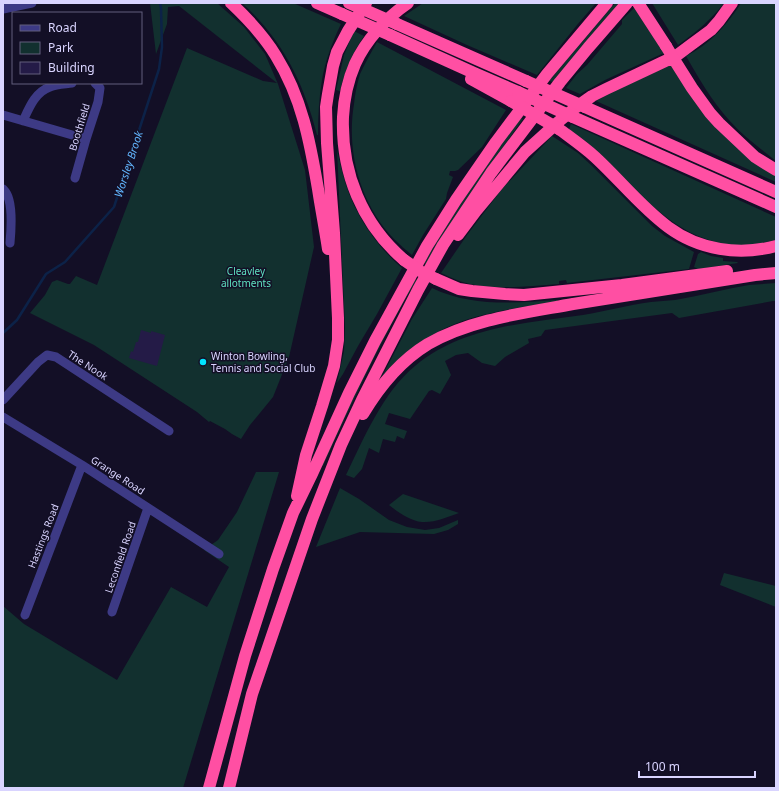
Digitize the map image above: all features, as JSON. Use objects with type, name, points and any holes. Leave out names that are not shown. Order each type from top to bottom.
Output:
[{"type":"highway","points":[[231,3],[256,29],[277,57],[300,107],[310,141],[336,291]]},
{"type":"highway","points":[[317,3],[474,74],[514,97],[559,129],[594,157],[657,218],[683,237],[700,244],[724,250],[747,251],[776,246]]},
{"type":"highway","points":[[349,3],[776,192]]},
{"type":"highway","points":[[293,512],[306,455],[334,366],[338,340],[334,233],[326,107],[330,80],[337,52],[348,31],[366,3]]},
{"type":"highway","points":[[408,3],[396,12],[381,27],[359,55],[347,88],[343,124],[344,150],[356,196],[376,230],[387,244],[404,260],[420,271],[459,288],[498,294],[524,295],[622,285],[776,265]]},
{"type":"highway","points":[[209,788],[247,649],[270,576],[293,512],[375,341],[434,234],[480,164],[557,62],[607,3]]},
{"type":"highway","points":[[229,788],[252,694],[309,526],[356,413],[418,290],[443,245],[491,173],[569,71],[627,3]]},
{"type":"highway","points":[[638,3],[695,93],[720,124],[755,158],[776,170]]},
{"type":"highway","points":[[418,290],[476,211],[525,152],[575,108],[592,96],[676,56],[702,38],[719,21],[732,3]]},
{"type":"highway","points":[[514,97],[574,117],[776,207]]},
{"type":"highway","points":[[323,492],[351,434],[378,390],[406,361],[428,344],[438,339],[458,330],[507,316],[595,300],[776,272]]},
{"type":"street","points":[[3,9],[32,3]]},
{"type":"street","points":[[23,120],[31,104],[38,95],[50,87],[66,84]]},
{"type":"street","name":"Boothfield","points":[[75,178],[98,102],[100,88],[97,84]]},
{"type":"street","points":[[3,115],[86,139]]},
{"type":"street","points":[[3,189],[8,195],[10,201],[10,243]]},
{"type":"street","name":"The Nook","points":[[3,400],[38,362],[47,355],[56,357],[169,431]]},
{"type":"street","name":"Grange Road","points":[[4,421],[82,465],[219,554]]},
{"type":"street","name":"Hastings Road","points":[[25,615],[82,465]]},
{"type":"street","name":"Leconfield Road","points":[[112,612],[148,508]]},
{"type":"green space","name":"Cleavley allotments","points":[[150,3],[217,3],[244,27],[265,54],[278,84],[305,170],[314,247],[289,357],[273,397],[250,425],[241,439],[210,421],[209,422],[197,412],[94,345],[30,313],[45,295],[52,282],[57,280],[70,284],[76,276],[97,285],[187,48],[263,81],[277,83],[179,6],[168,7],[167,24],[156,54]]},
{"type":"green space","points":[[242,3],[293,3],[341,24],[323,73],[319,100],[318,135],[298,80],[290,63],[269,32]]},
{"type":"green space","points":[[423,3],[596,3],[537,75],[404,16]]},
{"type":"green space","points":[[615,3],[620,3],[553,82],[549,81]]},
{"type":"green space","points":[[652,3],[724,3],[702,26],[678,45]]},
{"type":"green space","points":[[741,3],[776,3],[776,161],[734,126],[706,90],[686,56],[717,34]]},
{"type":"green space","points":[[634,8],[664,53],[605,80],[580,94],[566,88],[622,24],[622,20]]},
{"type":"green space","points":[[354,31],[364,36],[349,62],[340,91],[336,90],[344,55]]},
{"type":"green space","points":[[377,42],[506,110],[482,147],[458,170],[450,171],[449,175],[453,177],[446,199],[412,255],[394,239],[372,210],[358,176],[354,158],[352,122],[356,89],[360,74]]},
{"type":"green space","points":[[671,65],[767,171],[776,176],[776,182],[596,101],[616,90]]},
{"type":"green space","points":[[520,118],[523,119],[478,182],[426,264],[424,263],[476,180]]},
{"type":"green space","points":[[571,124],[776,217],[776,240],[750,245],[729,245],[698,236],[682,228],[654,207],[603,156],[569,129]]},
{"type":"green space","points":[[552,136],[578,153],[652,226],[665,236],[694,252],[689,269],[567,283],[566,280],[559,281],[559,284],[514,287],[492,287],[470,284],[441,273],[467,235],[502,189]]},
{"type":"green space","points":[[337,150],[346,185],[357,212],[382,248],[402,268],[337,383],[344,351],[345,327]]},
{"type":"green space","points":[[701,252],[711,256],[723,258],[723,261],[738,263],[698,269],[694,267],[698,254]]},
{"type":"green space","points":[[414,277],[417,280],[377,352],[323,466],[320,465],[331,439]]},
{"type":"green space","points":[[776,283],[776,301],[679,318],[672,313],[545,330],[541,336],[528,339],[529,343],[505,357],[495,366],[482,363],[468,353],[456,355],[445,361],[451,375],[440,394],[432,390],[429,391],[410,419],[389,413],[385,424],[407,431],[404,439],[397,436],[395,442],[383,439],[379,453],[369,448],[362,469],[354,478],[346,475],[375,416],[393,389],[415,366],[433,353],[453,343],[474,335],[517,324],[583,315],[642,303],[675,300],[749,285]]},
{"type":"green space","points":[[432,288],[447,294],[478,301],[509,303],[558,301],[491,313],[459,322],[443,329],[424,341],[377,386],[412,319]]},
{"type":"green space","points":[[256,472],[279,472],[183,788],[3,788],[3,606],[24,624],[117,680],[171,587],[207,607],[229,567],[204,550],[218,540],[237,512]]},
{"type":"green space","points":[[340,488],[389,520],[407,527],[425,530],[439,528],[458,520],[458,524],[448,530],[434,534],[360,532],[316,547]]},
{"type":"green space","points":[[403,494],[459,513],[431,522],[413,520],[389,505]]},
{"type":"green space","points":[[724,573],[776,586],[776,607],[720,585]]},
{"type":"building","points":[[141,330],[165,335],[157,366],[129,358],[131,351],[133,352],[136,342],[138,342]]},
{"type":"waterway","name":"Worsley Brook","points":[[3,333],[17,320],[46,274],[65,262],[114,207],[159,69],[162,47],[160,3]]},
{"type":"place","name":"Winton Bowling, Tennis and Social Club","points":[[203,362]]}]
